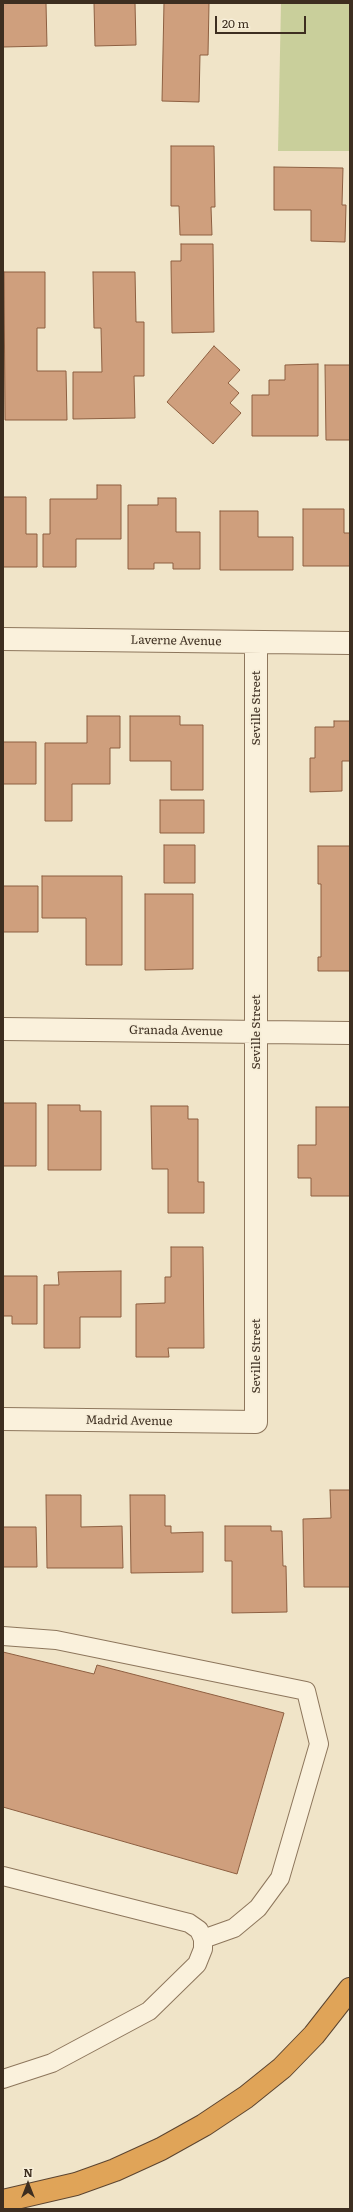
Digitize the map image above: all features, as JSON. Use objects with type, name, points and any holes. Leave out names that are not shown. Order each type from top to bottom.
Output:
[{"type":"highway","points":[[3,2201],[76,2184],[115,2170],[161,2150],[204,2125],[246,2097],[282,2068],[314,2035],[350,1989]]},
{"type":"street","name":"Laverne Avenue","points":[[3,639],[350,643]]},
{"type":"street","name":"Seville Street","points":[[256,642],[256,1422]]},
{"type":"street","name":"Granada Avenue","points":[[3,1029],[350,1033]]},
{"type":"street","name":"Madrid Avenue","points":[[3,1419],[256,1422]]},
{"type":"lane","points":[[3,1636],[56,1640],[306,1691],[319,1744],[280,1878],[258,1908],[234,1928],[203,1939]]},
{"type":"lane","points":[[3,1876],[189,1923],[199,1930],[203,1939],[203,1949],[197,1964],[148,2010],[52,2063],[3,2079]]},
{"type":"green space","points":[[281,3],[350,3],[350,151],[278,151]]},
{"type":"building","points":[[3,3],[46,3],[47,46],[3,47]]},
{"type":"building","points":[[94,3],[135,3],[136,45],[95,46]]},
{"type":"building","points":[[164,3],[209,3],[208,55],[200,55],[199,102],[162,101]]},
{"type":"building","points":[[171,146],[214,146],[215,207],[211,207],[212,235],[180,235],[179,206],[171,206]]},
{"type":"building","points":[[274,167],[343,168],[342,205],[346,205],[345,242],[311,241],[311,210],[274,210]]},
{"type":"building","points":[[181,244],[213,244],[214,332],[172,333],[171,261],[181,261]]},
{"type":"building","points":[[4,272],[45,272],[45,328],[37,328],[37,371],[66,371],[67,420],[5,420]]},
{"type":"building","points":[[93,272],[135,272],[136,322],[144,322],[144,376],[134,376],[135,418],[73,419],[73,372],[102,372],[101,328],[94,328]]},
{"type":"building","points":[[214,346],[240,370],[228,383],[239,393],[230,403],[241,413],[213,444],[167,402]]},
{"type":"building","points":[[318,364],[318,436],[252,436],[252,395],[269,395],[269,380],[285,380],[285,365]]},
{"type":"building","points":[[325,365],[350,365],[350,440],[326,440]]},
{"type":"building","points":[[97,485],[121,485],[121,539],[76,539],[76,567],[43,567],[43,534],[50,534],[50,499],[97,499]]},
{"type":"building","points":[[3,497],[26,497],[26,534],[37,534],[37,567],[3,567]]},
{"type":"building","points":[[158,498],[176,498],[176,532],[200,532],[200,569],[173,569],[173,563],[154,563],[154,569],[128,569],[128,505],[158,505]]},
{"type":"building","points":[[303,509],[344,509],[344,533],[350,533],[350,566],[303,566]]},
{"type":"building","points":[[220,511],[258,511],[258,537],[293,537],[293,570],[220,570]]},
{"type":"building","points":[[87,716],[120,716],[120,748],[110,748],[110,784],[72,784],[72,821],[45,821],[45,743],[87,743]]},
{"type":"building","points":[[130,716],[180,716],[180,725],[203,725],[203,790],[171,790],[171,761],[130,761]]},
{"type":"building","points":[[334,721],[350,721],[350,761],[342,761],[342,791],[310,792],[310,758],[315,758],[315,727],[334,727]]},
{"type":"building","points":[[3,742],[36,742],[36,784],[3,784]]},
{"type":"building","points":[[160,800],[204,800],[204,833],[160,833]]},
{"type":"building","points":[[164,845],[195,845],[195,883],[164,883]]},
{"type":"building","points":[[318,846],[350,846],[350,971],[318,971],[318,957],[321,957],[321,884],[318,884]]},
{"type":"building","points":[[42,876],[122,876],[122,965],[86,965],[86,918],[42,918]]},
{"type":"building","points":[[3,886],[38,886],[38,932],[3,932]]},
{"type":"building","points":[[145,894],[193,894],[193,969],[145,970]]},
{"type":"building","points":[[3,1103],[36,1103],[36,1166],[3,1166]]},
{"type":"building","points":[[48,1105],[80,1105],[80,1111],[101,1111],[101,1170],[48,1170]]},
{"type":"building","points":[[151,1106],[188,1106],[188,1119],[198,1119],[198,1182],[204,1182],[204,1213],[168,1213],[168,1169],[152,1169]]},
{"type":"building","points":[[316,1107],[350,1107],[350,1196],[311,1196],[311,1178],[298,1178],[298,1145],[316,1145]]},
{"type":"building","points":[[171,1247],[203,1247],[204,1348],[168,1348],[169,1357],[136,1357],[136,1304],[165,1303],[165,1277],[171,1277]]},
{"type":"building","points":[[121,1271],[121,1317],[80,1317],[80,1348],[44,1348],[44,1285],[59,1285],[58,1272]]},
{"type":"building","points":[[3,1276],[37,1276],[37,1324],[12,1324],[12,1316],[3,1316]]},
{"type":"building","points":[[330,1490],[350,1490],[350,1587],[304,1587],[303,1519],[331,1518]]},
{"type":"building","points":[[46,1495],[81,1495],[81,1527],[122,1526],[123,1568],[47,1568]]},
{"type":"building","points":[[130,1495],[165,1495],[165,1526],[171,1526],[171,1533],[203,1532],[203,1572],[131,1573]]},
{"type":"building","points":[[225,1526],[271,1526],[271,1531],[282,1531],[283,1566],[286,1566],[287,1612],[232,1613],[232,1561],[225,1561]]},
{"type":"building","points":[[3,1527],[36,1527],[37,1567],[3,1567]]},
{"type":"building","points":[[3,1652],[94,1674],[97,1665],[284,1713],[237,1874],[3,1807]]}]
